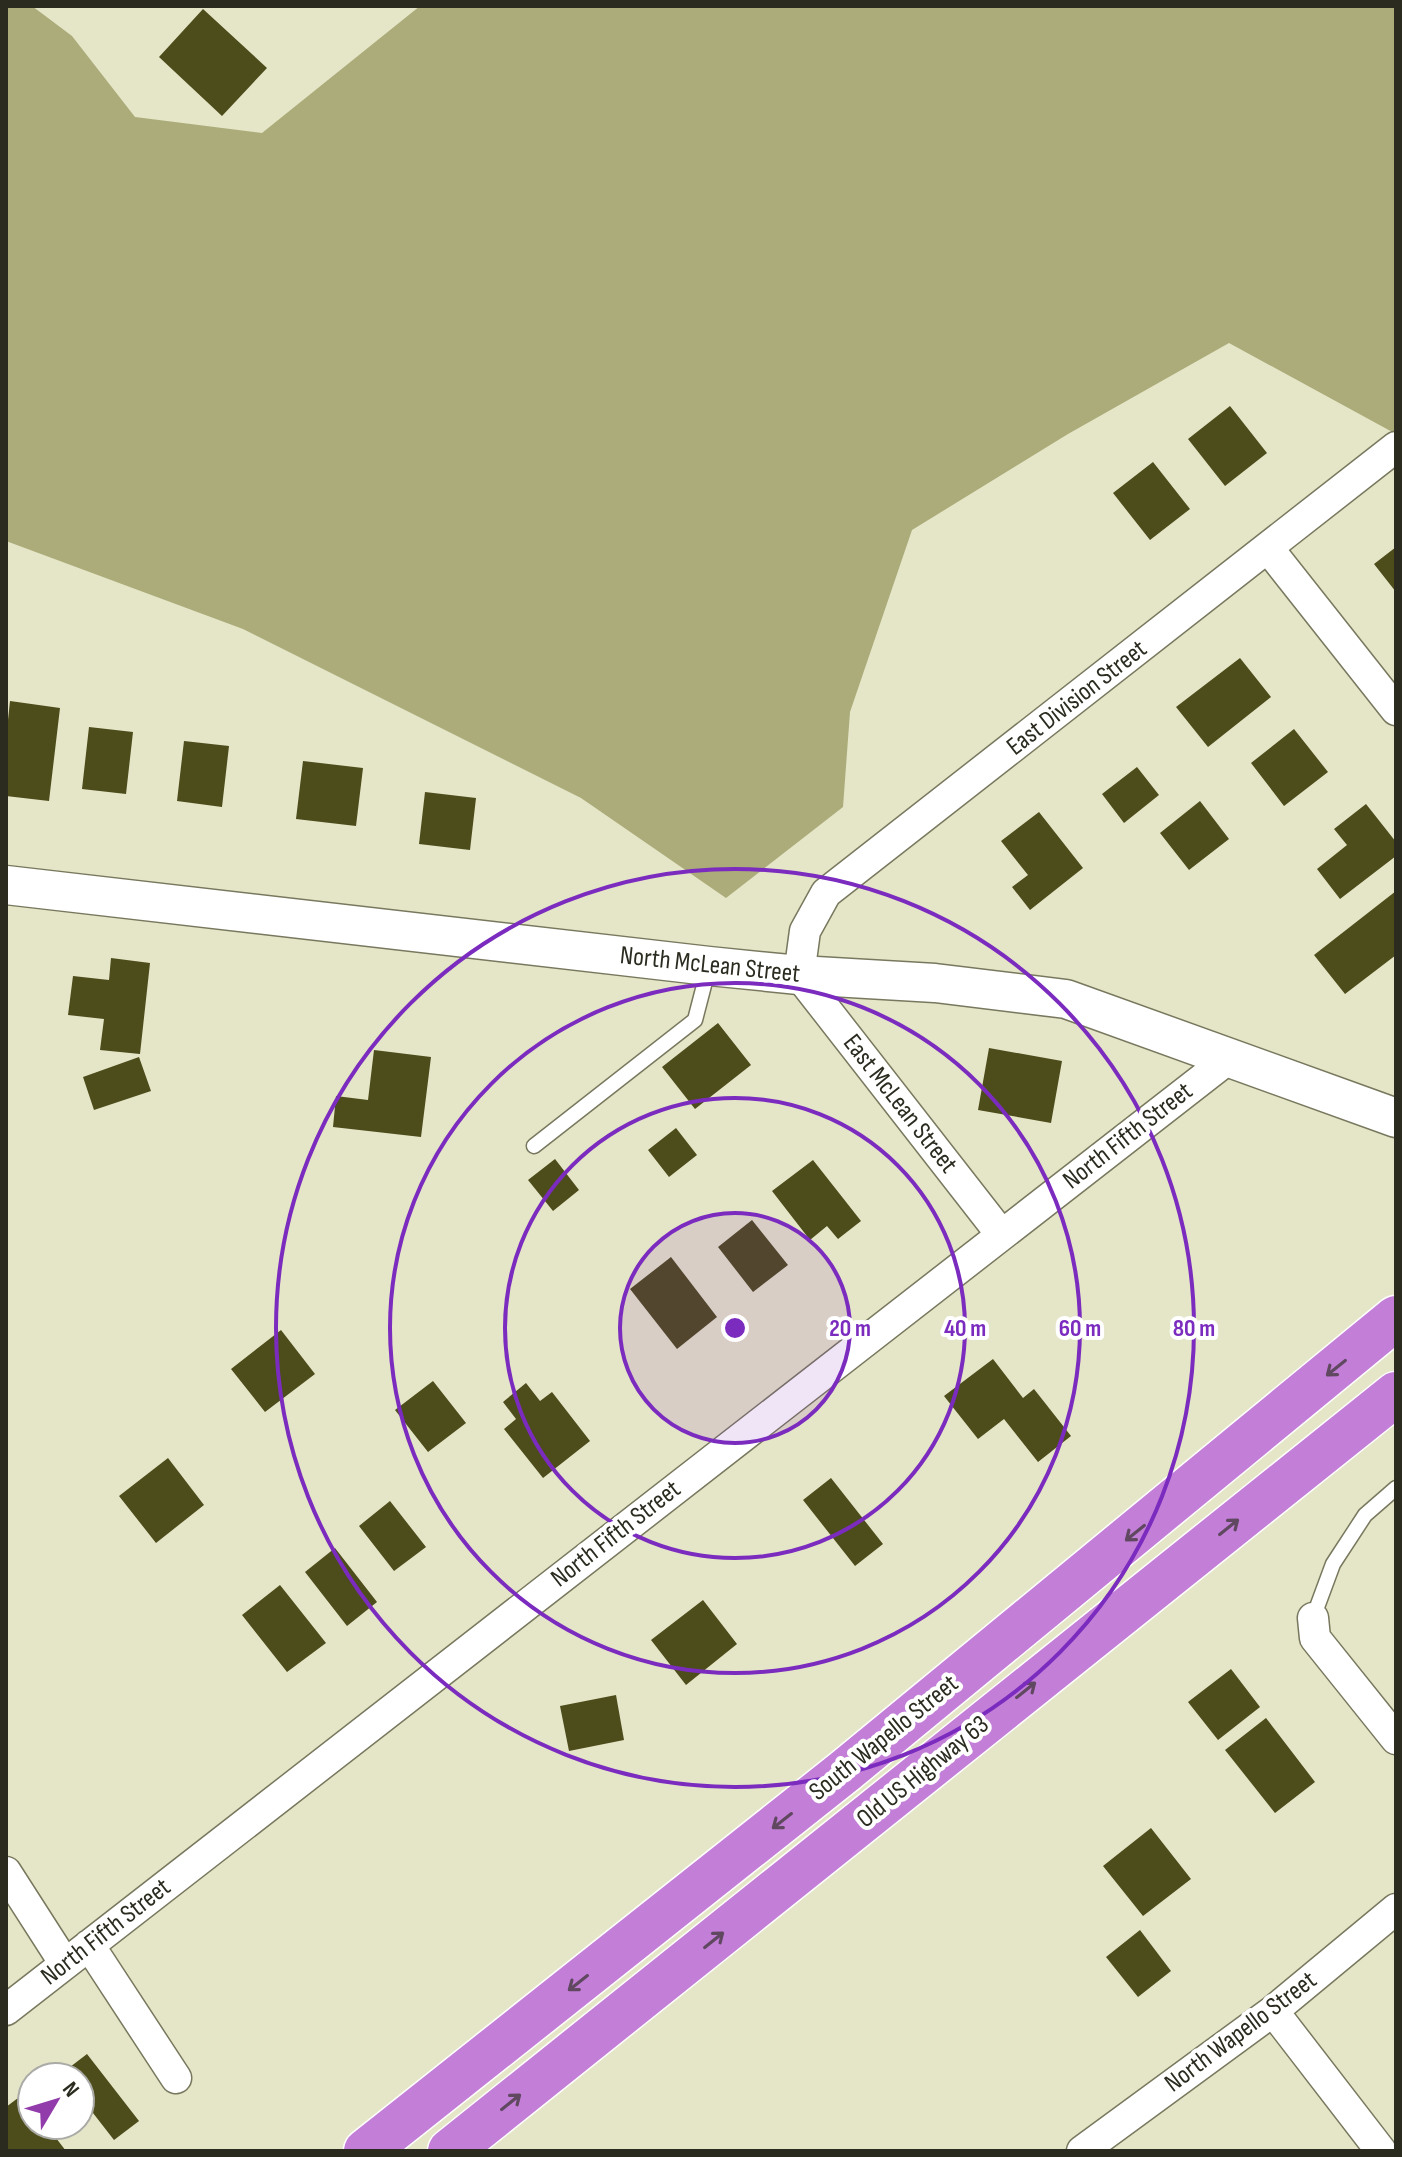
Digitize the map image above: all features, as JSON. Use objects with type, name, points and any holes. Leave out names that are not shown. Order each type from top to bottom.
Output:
[{"type":"highway","name":"South Wapello Street","points":[[366,2151],[845,1771],[1396,1318]]},
{"type":"highway","name":"Old US Highway 63","points":[[450,2151],[1396,1394]]},
{"type":"street","name":"East Division Street","points":[[799,975],[805,931],[826,893],[1396,447]]},
{"type":"street","points":[[1268,548],[1396,710]]},
{"type":"street","name":"North McLean Street","points":[[6,885],[709,966],[935,983],[1066,999],[1396,1118]]},
{"type":"street","name":"East McLean Street","points":[[799,975],[1001,1234]]},
{"type":"street","name":"North Fifth Street","points":[[6,2010],[1228,1059]]},
{"type":"street","points":[[1313,1618],[1315,1638],[1396,1739]]},
{"type":"street","points":[[6,1872],[65,1964]]},
{"type":"street","name":"North Wapello Street","points":[[1082,2151],[1273,2011],[1396,1909]]},
{"type":"street","points":[[89,1945],[176,2078]]},
{"type":"street","points":[[1273,2011],[1381,2151]]},
{"type":"lane","points":[[534,1146],[695,1020],[709,966]]},
{"type":"lane","points":[[1313,1618],[1333,1564],[1365,1515],[1396,1488]]},
{"type":"green space","points":[[6,6],[32,6],[72,36],[135,117],[262,133],[420,6],[1396,6],[1396,434],[1229,343],[1068,434],[912,530],[850,712],[843,807],[726,898],[581,798],[243,629],[6,541]]},
{"type":"building","points":[[203,9],[267,68],[222,116],[159,57]]},
{"type":"building","points":[[1230,406],[1267,453],[1225,486],[1188,439]]},
{"type":"building","points":[[1153,462],[1190,509],[1150,540],[1113,493]]},
{"type":"building","points":[[1396,547],[1396,592],[1374,564]]},
{"type":"building","points":[[1240,658],[1271,697],[1208,747],[1176,707]]},
{"type":"building","points":[[10,701],[60,708],[49,801],[6,796]]},
{"type":"building","points":[[89,727],[133,732],[126,794],[82,789]]},
{"type":"building","points":[[1294,729],[1328,772],[1284,806],[1251,763]]},
{"type":"building","points":[[184,741],[229,746],[222,807],[177,801]]},
{"type":"building","points":[[303,761],[363,768],[356,826],[296,819]]},
{"type":"building","points":[[1137,767],[1159,795],[1124,823],[1102,794]]},
{"type":"building","points":[[425,792],[476,798],[470,850],[419,844]]},
{"type":"building","points":[[1200,801],[1229,839],[1189,870],[1160,833]]},
{"type":"building","points":[[1366,804],[1396,842],[1396,856],[1340,899],[1317,869],[1347,845],[1334,829]]},
{"type":"building","points":[[1039,812],[1083,868],[1030,910],[1012,887],[1028,875],[1001,841]]},
{"type":"building","points":[[1396,891],[1396,955],[1345,994],[1314,955]]},
{"type":"building","points":[[111,958],[150,963],[140,1054],[100,1050],[104,1019],[68,1015],[73,976],[109,980]]},
{"type":"building","points":[[718,1023],[751,1065],[695,1109],[662,1067]]},
{"type":"building","points":[[989,1048],[1062,1061],[1051,1123],[978,1110]]},
{"type":"building","points":[[374,1050],[431,1057],[421,1137],[333,1127],[336,1096],[368,1100]]},
{"type":"building","points":[[139,1057],[151,1091],[94,1110],[83,1077]]},
{"type":"building","points":[[676,1128],[697,1155],[669,1177],[648,1150]]},
{"type":"building","points":[[555,1159],[579,1190],[553,1211],[528,1180]]},
{"type":"building","points":[[813,1160],[861,1221],[838,1239],[827,1226],[810,1240],[772,1191]]},
{"type":"building","points":[[752,1220],[788,1265],[753,1292],[718,1247]]},
{"type":"building","points":[[671,1257],[717,1317],[677,1349],[630,1289]]},
{"type":"building","points":[[281,1330],[315,1374],[265,1412],[231,1369]]},
{"type":"building","points":[[993,1359],[1023,1398],[1034,1389],[1071,1436],[1038,1462],[1004,1419],[978,1439],[944,1396]]},
{"type":"building","points":[[433,1381],[466,1423],[428,1452],[395,1410]]},
{"type":"building","points":[[526,1383],[540,1401],[552,1392],[590,1441],[543,1478],[504,1429],[516,1419],[503,1402]]},
{"type":"building","points":[[168,1458],[204,1505],[156,1543],[119,1496]]},
{"type":"building","points":[[831,1478],[883,1544],[855,1566],[803,1500]]},
{"type":"building","points":[[390,1501],[426,1547],[394,1571],[359,1526]]},
{"type":"building","points":[[335,1548],[377,1602],[347,1626],[305,1572]]},
{"type":"building","points":[[280,1585],[326,1643],[287,1672],[242,1615]]},
{"type":"building","points":[[703,1600],[737,1644],[686,1685],[651,1640]]},
{"type":"building","points":[[1231,1669],[1260,1707],[1218,1740],[1188,1702]]},
{"type":"building","points":[[616,1695],[624,1740],[569,1751],[560,1706]]},
{"type":"building","points":[[1266,1718],[1315,1782],[1275,1813],[1225,1750]]},
{"type":"building","points":[[1151,1828],[1191,1879],[1143,1916],[1103,1866]]},
{"type":"building","points":[[1140,1930],[1171,1971],[1138,1997],[1106,1957]]},
{"type":"building","points":[[87,2054],[92,2061],[78,2061]]},
{"type":"building","points":[[96,2066],[139,2121],[114,2140],[96,2117]]},
{"type":"building","points":[[16,2100],[16,2141],[58,2141],[66,2151],[6,2151],[6,2107]]}]
